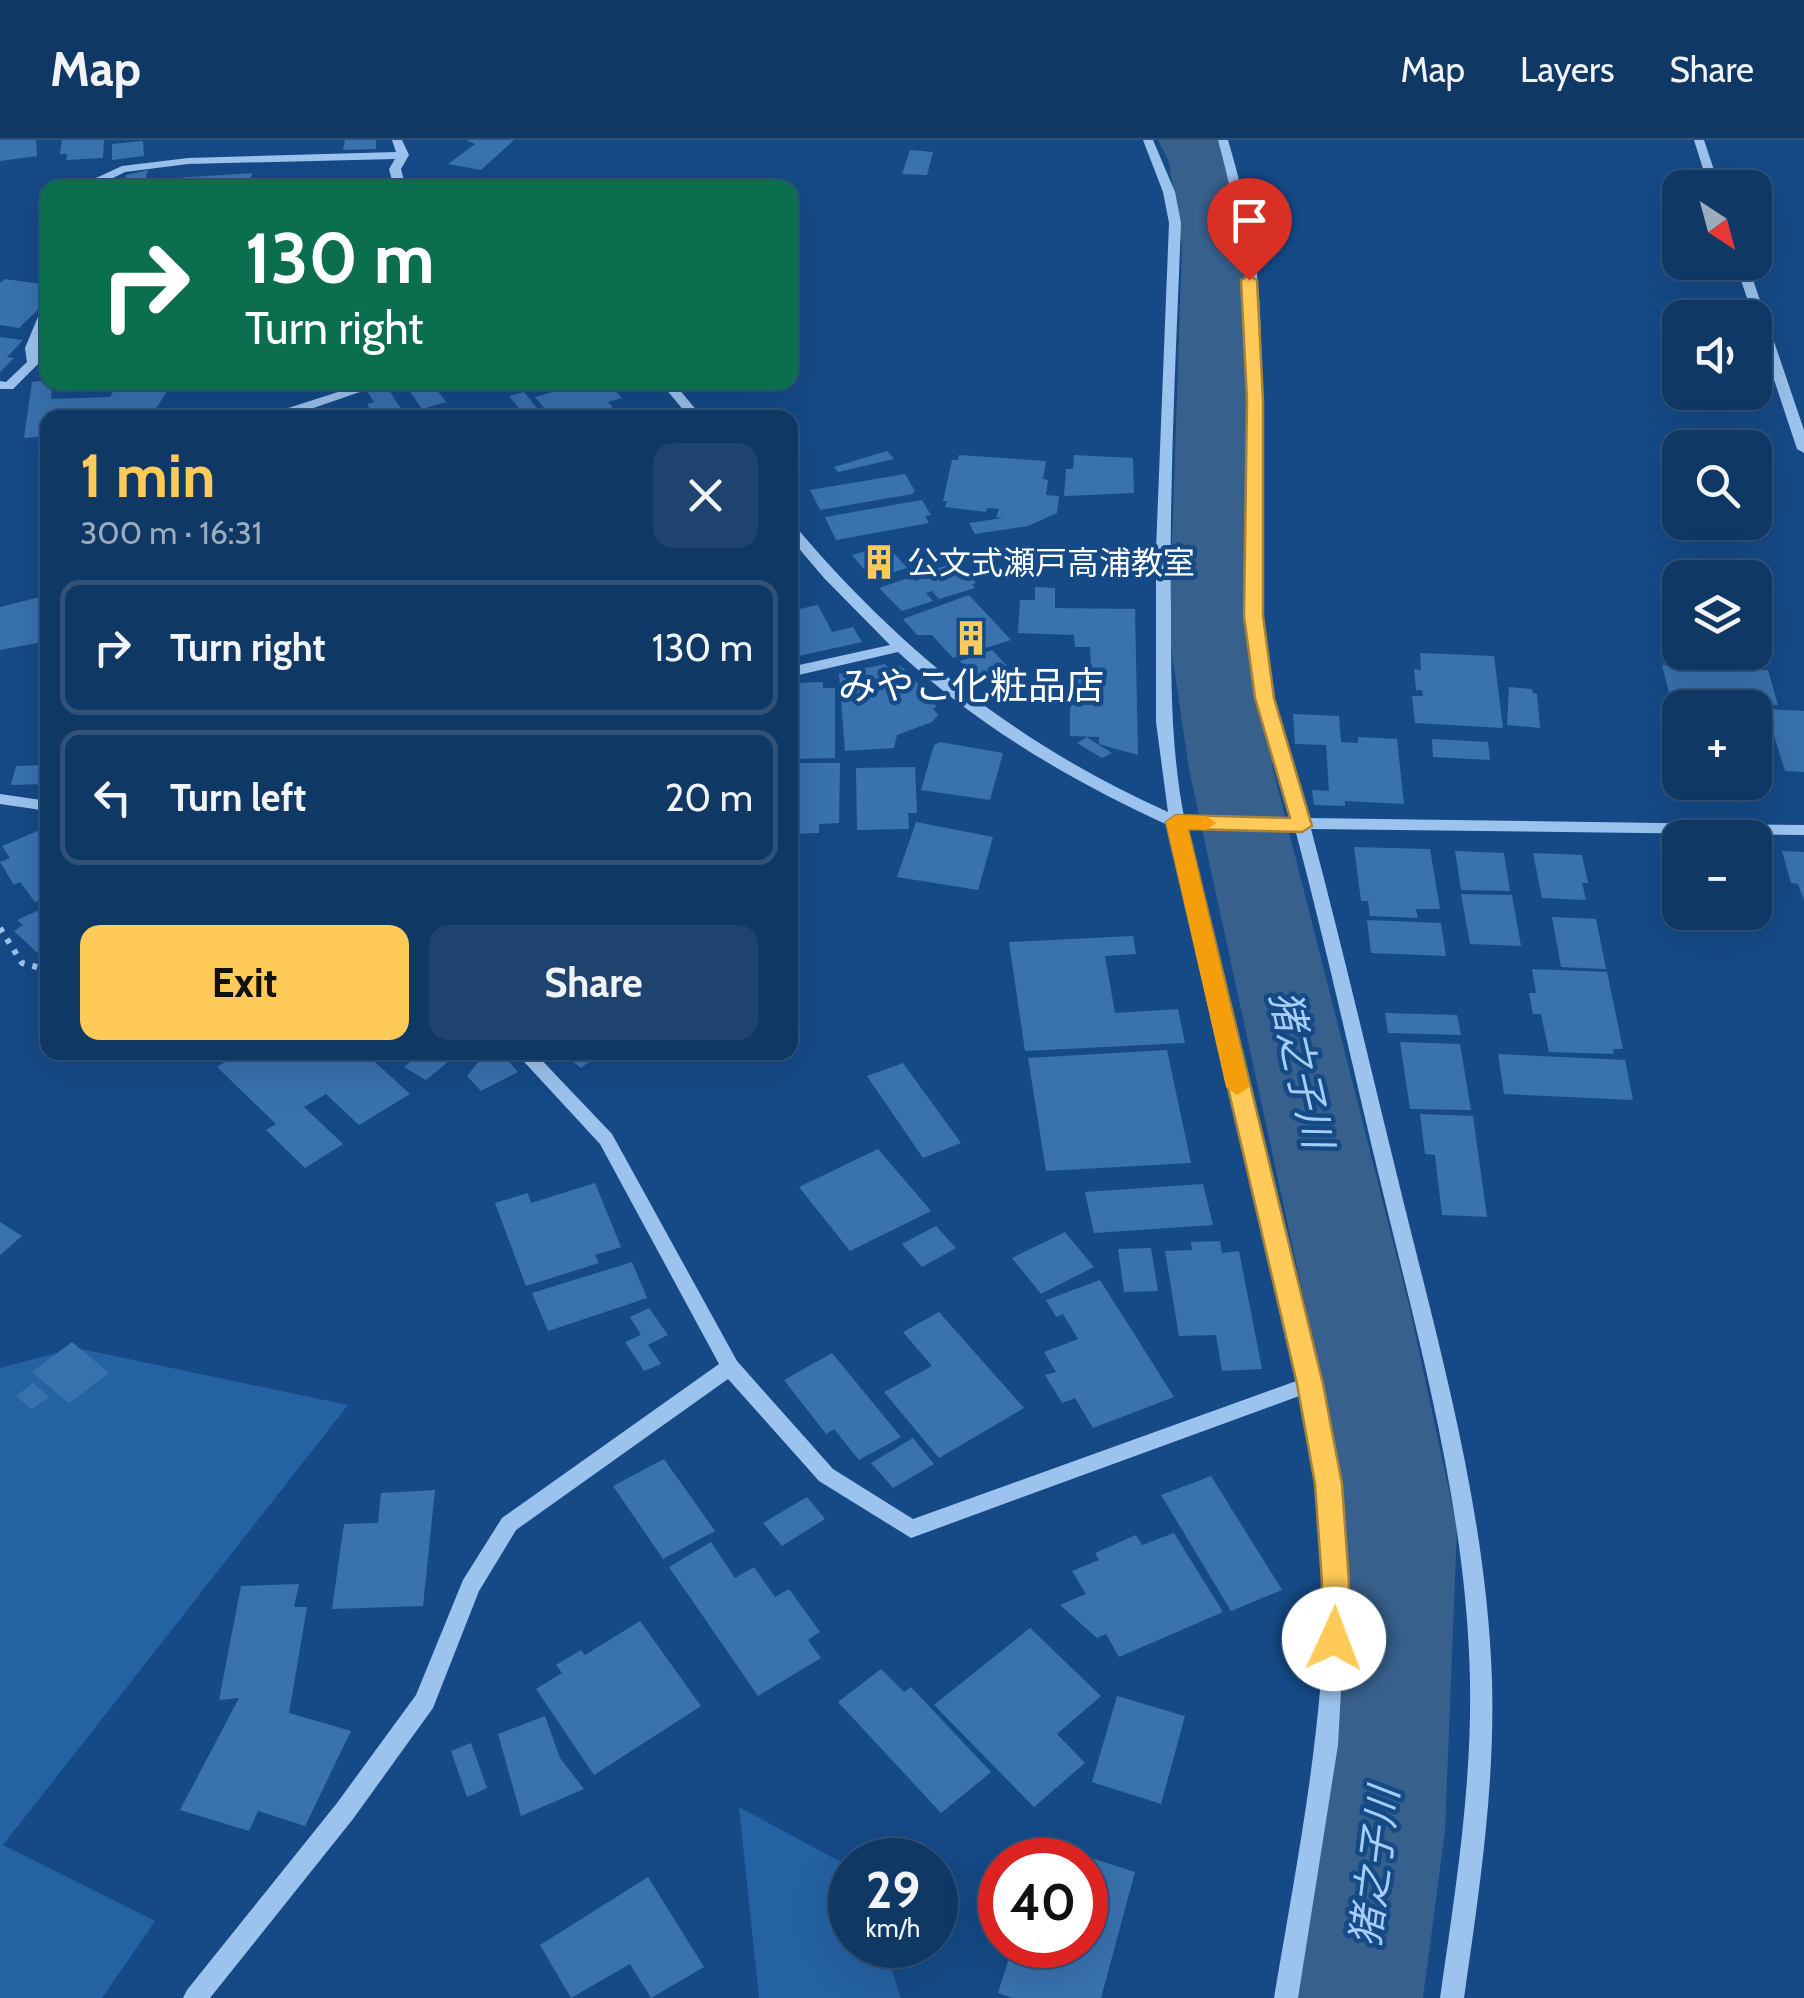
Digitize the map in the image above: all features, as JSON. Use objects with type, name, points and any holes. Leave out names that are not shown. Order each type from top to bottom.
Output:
[{"type":"street","points":[[397,140],[403,155],[396,169],[398,180]]},
{"type":"street","points":[[1148,140],[1165,178],[1175,223],[1163,569],[1164,722],[1176,822],[1310,1384],[1328,1484],[1336,1582],[1327,1745],[1286,1998]]},
{"type":"street","points":[[1223,140],[1238,183],[1247,241],[1255,400],[1254,616],[1264,698],[1418,1301],[1470,1552],[1481,1678],[1478,1811],[1452,1998]]},
{"type":"street","points":[[1699,140],[1709,170]]},
{"type":"street","points":[[100,180],[122,170],[188,161],[403,155]]},
{"type":"street","points":[[1746,280],[1804,449]]},
{"type":"street","points":[[0,384],[9,386],[33,363],[31,348],[40,326]]},
{"type":"street","points":[[296,410],[358,390]]},
{"type":"street","points":[[673,390],[690,410]]},
{"type":"street","points":[[798,539],[899,647],[952,691],[1075,773],[1125,801],[1176,822],[1804,830]]},
{"type":"street","points":[[798,670],[899,647]]},
{"type":"street","points":[[0,799],[40,805]]},
{"type":"street","points":[[530,1060],[606,1139],[730,1367],[826,1476],[911,1529],[1310,1384]]},
{"type":"street","points":[[195,1998],[345,1811],[425,1701],[470,1587],[510,1524],[730,1367]]},
{"type":"path","points":[[0,928],[22,963],[40,968]]},
{"type":"shaded area","points":[[76,1348],[348,1405],[3,1845],[155,1921],[102,1998],[0,1998],[0,1368]]},
{"type":"shaded area","points":[[739,1807],[828,1855],[828,1968],[891,1968],[901,1998],[759,1998]]},
{"type":"building","points":[[0,140],[36,140],[37,156],[0,161]]},
{"type":"building","points":[[62,140],[104,140],[103,158],[66,160],[67,154],[60,154]]},
{"type":"building","points":[[345,140],[376,140],[376,149],[343,150]]},
{"type":"building","points":[[466,140],[514,140],[481,170],[448,164],[475,144]]},
{"type":"building","points":[[143,141],[144,156],[112,160],[112,144]]},
{"type":"building","points":[[910,150],[933,152],[927,175],[902,174]]},
{"type":"building","points":[[148,170],[145,180],[124,180],[126,175]]},
{"type":"building","points":[[252,173],[250,180],[145,180]]},
{"type":"building","points":[[5,279],[40,284],[40,308],[19,328],[0,325],[0,283]]},
{"type":"building","points":[[0,337],[23,340],[7,357],[14,358],[0,372]]},
{"type":"building","points":[[40,381],[40,390],[52,390],[51,399],[110,397],[114,390],[168,390],[155,410],[40,410],[40,437],[24,438],[32,382]]},
{"type":"building","points":[[390,390],[402,410],[370,410],[367,404],[374,402],[367,391]]},
{"type":"building","points":[[409,390],[437,390],[446,402],[422,409]]},
{"type":"building","points":[[559,390],[615,390],[622,398],[608,402],[613,407],[605,410],[546,410],[535,397]]},
{"type":"building","points":[[524,392],[539,410],[520,410],[509,396]]},
{"type":"building","points":[[887,451],[894,459],[838,472],[834,467]]},
{"type":"building","points":[[959,455],[1046,461],[1046,495],[1059,496],[1057,513],[1028,526],[975,534],[969,523],[1003,518],[996,517],[999,509],[987,508],[986,512],[945,507],[952,460],[958,460]]},
{"type":"building","points":[[1074,455],[1133,458],[1134,493],[1064,496],[1066,469],[1073,469]]},
{"type":"building","points":[[905,474],[915,491],[912,494],[820,510],[810,490]]},
{"type":"building","points":[[922,500],[931,515],[925,516],[929,523],[836,540],[825,517]]},
{"type":"building","name":"公文式瀬戸高浦教室","points":[[887,545],[907,568],[872,579],[852,555]]},
{"type":"building","points":[[955,563],[976,583],[972,584],[975,588],[939,599],[932,591],[926,593],[933,601],[902,611],[879,588],[911,577],[915,581],[923,578],[919,574]]},
{"type":"building","points":[[1035,587],[1055,588],[1055,608],[1135,609],[1138,755],[1099,744],[1099,737],[1070,736],[1070,668],[1091,669],[1090,647],[1075,647],[1074,635],[1018,633],[1020,600],[1035,600]]},
{"type":"building","points":[[969,595],[1011,640],[953,658],[932,635],[917,635],[903,619]]},
{"type":"building","points":[[40,597],[40,642],[0,650],[0,607]]},
{"type":"building","points":[[818,605],[832,632],[853,627],[862,642],[798,656],[798,609]]},
{"type":"building","points":[[992,650],[1012,671],[979,682],[960,661]]},
{"type":"building","points":[[1420,653],[1494,656],[1503,728],[1415,723],[1412,696],[1423,696],[1422,690],[1416,690],[1414,669],[1421,670]]},
{"type":"building","points":[[885,664],[889,669],[900,666],[907,671],[937,707],[933,708],[938,715],[932,722],[897,735],[894,748],[845,751],[839,674]]},
{"type":"building","points":[[1663,670],[1768,670],[1778,705],[1772,705],[1772,690],[1668,690]]},
{"type":"building","points":[[823,682],[823,688],[835,688],[835,758],[798,759],[798,683]]},
{"type":"building","points":[[1509,687],[1532,689],[1537,694],[1540,728],[1507,725]]},
{"type":"building","points":[[1772,709],[1804,711],[1804,772],[1785,771],[1772,729]]},
{"type":"building","points":[[1293,714],[1339,716],[1341,742],[1358,743],[1358,737],[1397,739],[1404,804],[1345,801],[1345,806],[1314,805],[1312,790],[1329,791],[1326,745],[1295,744]]},
{"type":"building","points":[[1087,737],[1112,753],[1102,758],[1077,743]]},
{"type":"building","points":[[1432,739],[1488,742],[1490,760],[1433,757]]},
{"type":"building","points":[[940,742],[1003,753],[990,800],[921,790],[934,745]]},
{"type":"building","points":[[798,763],[840,763],[839,823],[819,824],[819,833],[798,834]]},
{"type":"building","points":[[40,765],[40,784],[11,785],[16,766]]},
{"type":"building","points":[[915,767],[917,813],[908,813],[909,829],[857,830],[856,768]]},
{"type":"building","points":[[916,822],[993,837],[978,890],[897,877]]},
{"type":"building","points":[[40,830],[40,900],[35,902],[20,882],[14,885],[0,862],[10,858],[2,846]]},
{"type":"building","points":[[1354,847],[1430,849],[1440,909],[1416,909],[1418,918],[1370,916],[1368,901],[1361,901]]},
{"type":"building","points":[[1455,851],[1504,853],[1510,891],[1461,890]]},
{"type":"building","points":[[1782,851],[1804,852],[1804,900],[1798,884],[1791,883]]},
{"type":"building","points":[[1533,853],[1582,855],[1588,883],[1582,883],[1586,900],[1542,898]]},
{"type":"building","points":[[1461,894],[1512,895],[1521,946],[1470,944]]},
{"type":"building","points":[[40,910],[40,955],[14,931],[23,925],[17,920]]},
{"type":"building","points":[[1552,917],[1596,919],[1606,969],[1561,967]]},
{"type":"building","points":[[1367,920],[1441,923],[1446,956],[1371,953]]},
{"type":"building","points":[[1133,936],[1136,954],[1105,956],[1115,1013],[1178,1009],[1185,1043],[1025,1051],[1009,942]]},
{"type":"building","points":[[1532,969],[1607,972],[1623,1049],[1613,1049],[1614,1054],[1549,1052],[1541,1014],[1533,1014],[1529,993],[1536,993]]},
{"type":"building","points":[[1385,1013],[1457,1015],[1461,1035],[1388,1033]]},
{"type":"building","points":[[1400,1042],[1460,1044],[1471,1110],[1410,1109]]},
{"type":"building","points":[[1167,1050],[1191,1163],[1046,1171],[1028,1058]]},
{"type":"building","points":[[1498,1054],[1625,1060],[1633,1100],[1504,1094]]},
{"type":"building","points":[[228,1060],[373,1060],[410,1094],[359,1125],[326,1094],[304,1107],[343,1144],[305,1168],[266,1130],[276,1124],[217,1067]]},
{"type":"building","points":[[412,1060],[450,1060],[426,1080],[404,1067]]},
{"type":"building","points":[[480,1060],[508,1060],[518,1072],[481,1091],[467,1076]]},
{"type":"building","points":[[570,1060],[592,1060],[581,1068]]},
{"type":"building","points":[[903,1063],[961,1143],[923,1158],[867,1076]]},
{"type":"building","points":[[1420,1114],[1473,1116],[1487,1217],[1442,1215],[1435,1155],[1425,1154]]},
{"type":"building","points":[[878,1149],[931,1211],[850,1251],[799,1187]]},
{"type":"building","points":[[595,1183],[621,1247],[595,1255],[599,1263],[526,1286],[495,1203],[528,1193],[531,1203]]},
{"type":"building","points":[[1203,1184],[1213,1225],[1094,1233],[1085,1192]]},
{"type":"building","points":[[0,1222],[22,1236],[0,1255]]},
{"type":"building","points":[[936,1226],[956,1248],[922,1267],[902,1244]]},
{"type":"building","points":[[1065,1232],[1094,1267],[1041,1294],[1012,1258]]},
{"type":"building","points":[[1220,1241],[1222,1253],[1239,1251],[1262,1369],[1222,1371],[1216,1335],[1179,1336],[1165,1251],[1192,1250],[1191,1242]]},
{"type":"building","points":[[1151,1248],[1158,1291],[1124,1292],[1118,1249]]},
{"type":"building","points":[[632,1262],[647,1298],[548,1331],[532,1293]]},
{"type":"building","points":[[1100,1280],[1174,1397],[1093,1428],[1075,1398],[1062,1403],[1045,1375],[1056,1372],[1044,1352],[1078,1339],[1063,1314],[1056,1317],[1046,1300]]},
{"type":"building","points":[[649,1308],[668,1335],[648,1345],[661,1364],[644,1371],[625,1342],[641,1335],[630,1317]]},
{"type":"building","points":[[939,1312],[1024,1408],[939,1458],[884,1392],[932,1366],[903,1332]]},
{"type":"building","points":[[72,1342],[109,1373],[69,1403],[32,1372]]},
{"type":"building","points":[[832,1353],[901,1437],[859,1460],[834,1429],[826,1434],[784,1380]]},
{"type":"building","points":[[33,1383],[49,1397],[32,1409],[16,1396]]},
{"type":"building","points":[[913,1438],[934,1464],[893,1488],[871,1463]]},
{"type":"building","points":[[664,1459],[715,1531],[663,1559],[613,1486]]},
{"type":"building","points":[[1211,1476],[1282,1590],[1231,1611],[1161,1495]]},
{"type":"building","points":[[435,1490],[423,1606],[332,1609],[344,1524],[378,1523],[381,1493]]},
{"type":"building","points":[[807,1497],[825,1519],[782,1546],[763,1523]]},
{"type":"building","points":[[1174,1533],[1223,1612],[1119,1657],[1106,1634],[1097,1638],[1060,1605],[1086,1594],[1072,1571],[1099,1560],[1095,1553],[1136,1535],[1142,1545]]},
{"type":"building","points":[[711,1542],[735,1578],[754,1567],[775,1597],[789,1589],[820,1632],[808,1640],[821,1658],[758,1696],[669,1567]]},
{"type":"building","points":[[299,1584],[294,1607],[307,1607],[289,1713],[351,1731],[305,1826],[258,1811],[249,1831],[180,1810],[239,1698],[219,1700],[241,1586]]},
{"type":"building","points":[[640,1621],[701,1706],[594,1775],[536,1689],[562,1673],[556,1665],[581,1650],[585,1655]]},
{"type":"building","points":[[1030,1628],[1101,1696],[1057,1734],[1085,1763],[1034,1807],[934,1705]]},
{"type":"building","points":[[881,1669],[904,1692],[911,1687],[991,1772],[941,1813],[838,1702]]},
{"type":"building","points":[[1117,1696],[1185,1716],[1161,1804],[1092,1782]]},
{"type":"building","points":[[545,1716],[560,1758],[584,1789],[521,1816],[498,1734]]},
{"type":"building","points":[[471,1743],[487,1788],[467,1797],[451,1751]]},
{"type":"building","points":[[1108,1863],[1135,1872],[1101,1998],[1013,1998],[998,1993],[1006,1968],[1108,1968]]},
{"type":"building","points":[[648,1877],[704,1967],[651,1998],[630,1964],[571,1998],[540,1945]]},
{"type":"waterway","name":"猪之子川","points":[[1188,140],[1199,162],[1214,246],[1208,634],[1231,769],[1358,1309],[1401,1528],[1383,1831],[1358,1998]]},
{"type":"slow traffic","points":[[1206,823],[1176,822],[1237,1087]]},
{"type":"place","name":"公文式瀬戸高浦教室","points":[[879,562]]},
{"type":"place","name":"みやこ化粧品店","points":[[971,638]]},
{"type":"route","points":[[1249,280],[1255,400],[1254,616],[1264,698],[1302,826],[1176,822],[1310,1384],[1328,1484],[1336,1582],[1334,1639]]}]
